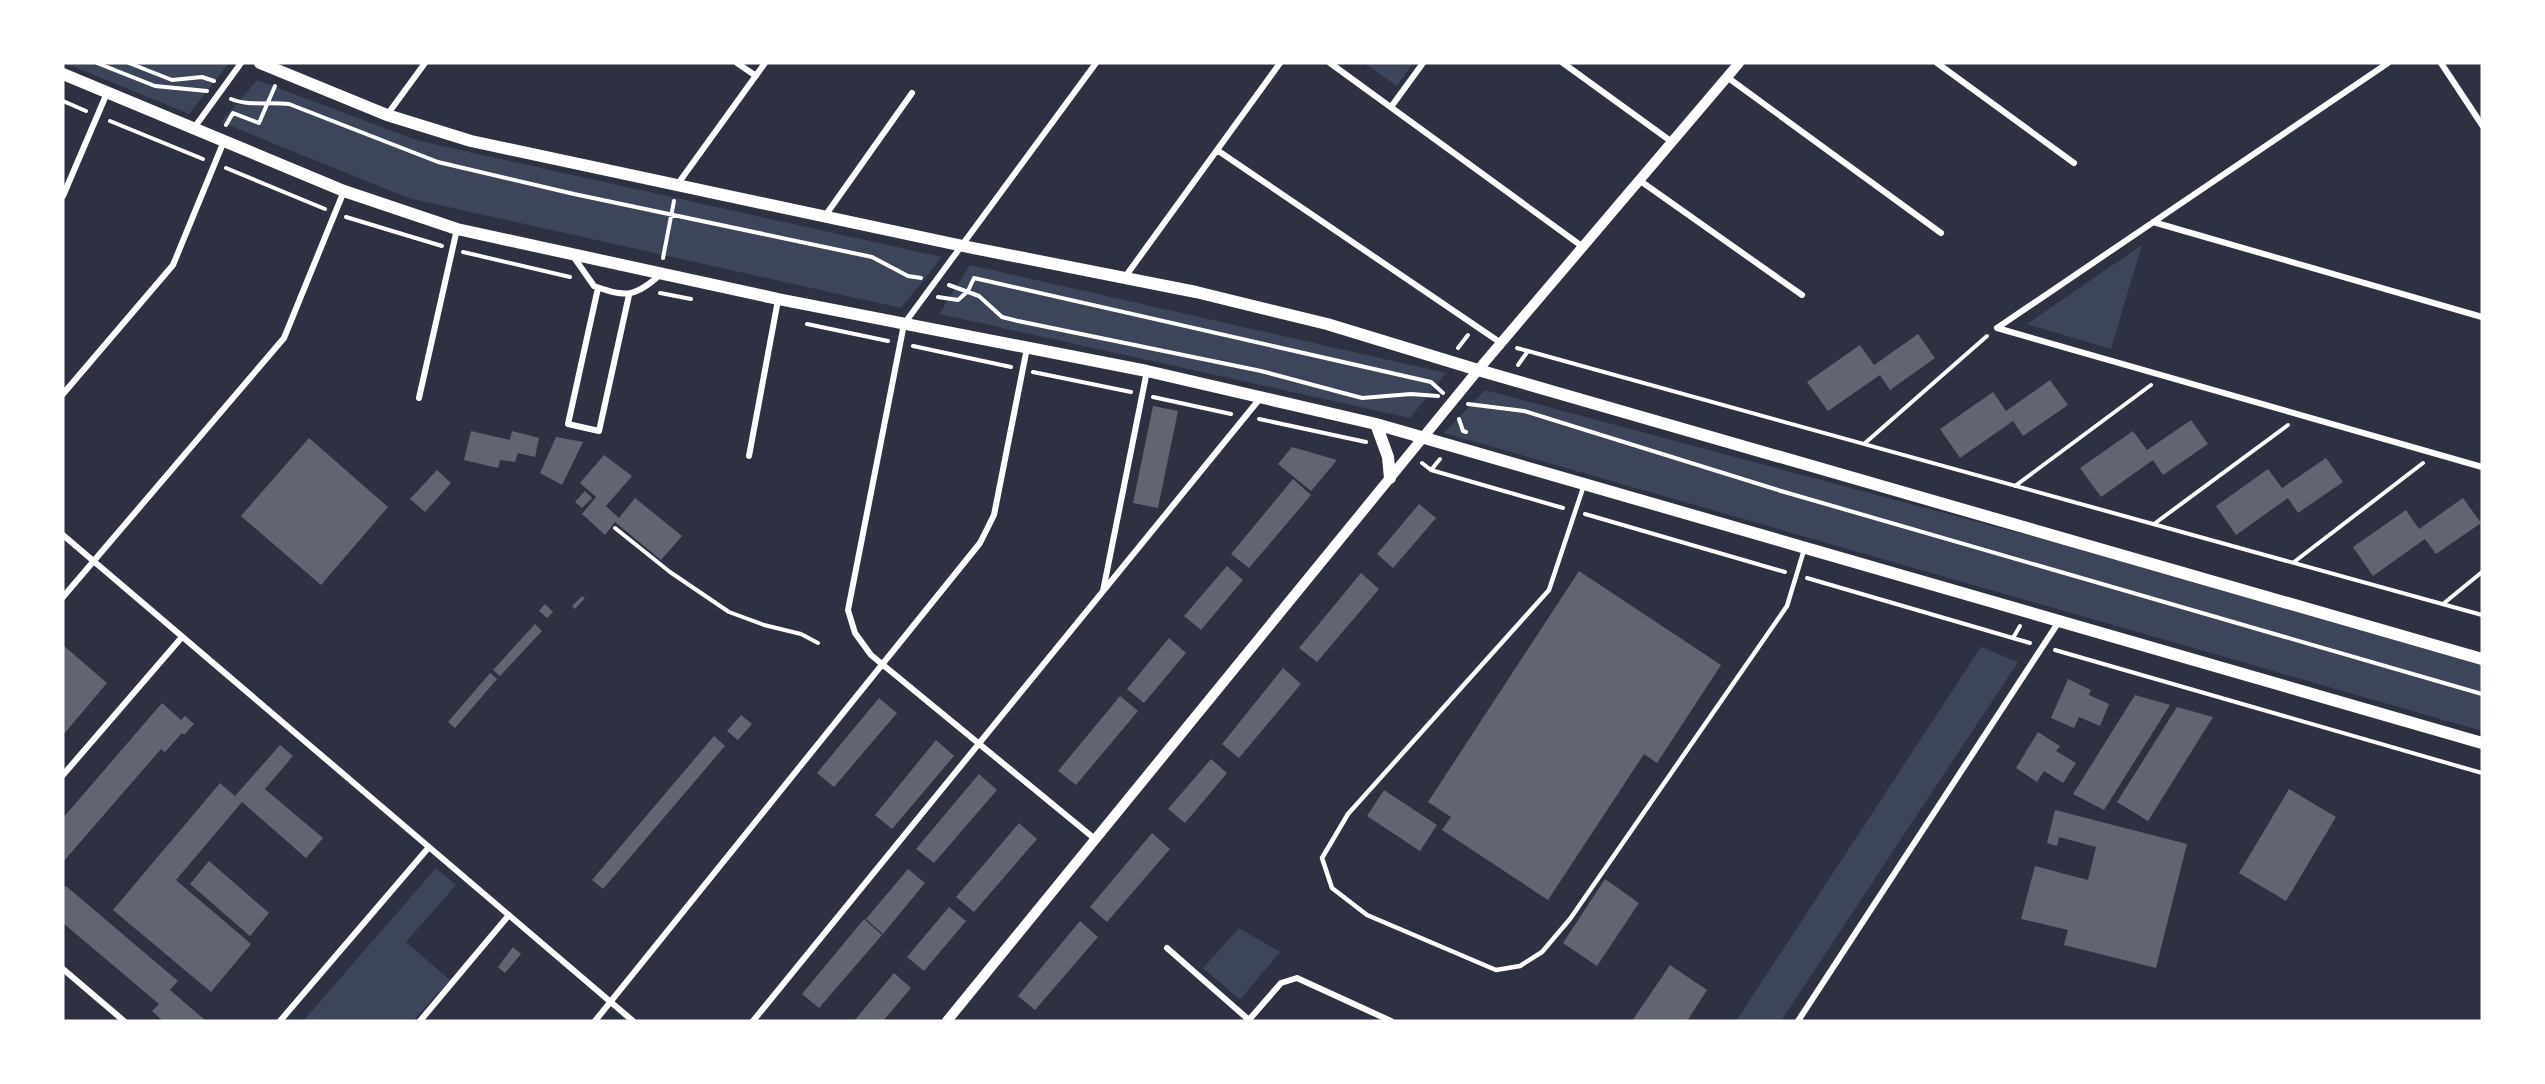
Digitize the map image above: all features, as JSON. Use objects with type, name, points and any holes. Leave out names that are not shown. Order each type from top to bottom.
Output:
[{"type":"main road","points":[[260,63],[387,115],[471,141],[963,246],[1125,278],[1327,324],[1478,370],[2482,659]]},
{"type":"main road","points":[[63,74],[344,191],[458,229],[573,256],[778,299],[1147,371],[1376,424],[2482,743]]},
{"type":"main road","points":[[1376,424],[1388,457],[1390,478]]},
{"type":"street","points":[[194,129],[241,63]]},
{"type":"street","points":[[387,115],[425,63]]},
{"type":"street","points":[[737,63],[756,76]]},
{"type":"street","points":[[676,185],[765,63]]},
{"type":"street","points":[[1095,63],[904,324],[849,598],[850,622],[862,645],[881,664],[1095,839]]},
{"type":"street","points":[[1125,278],[1280,63]]},
{"type":"street","points":[[1330,63],[1583,247]]},
{"type":"street","points":[[1391,107],[1423,63]]},
{"type":"street","points":[[1563,63],[1672,142]]},
{"type":"street","points":[[947,1021],[1478,370],[1740,63]]},
{"type":"street","points":[[1937,63],[2074,163]]},
{"type":"street","points":[[1997,328],[2388,63]]},
{"type":"street","points":[[2441,63],[2482,124]]},
{"type":"street","points":[[1727,77],[1941,233]]},
{"type":"street","points":[[63,196],[108,92]]},
{"type":"street","points":[[825,217],[912,93]]},
{"type":"street","points":[[63,394],[172,265],[221,140]]},
{"type":"street","points":[[1217,150],[1501,343]]},
{"type":"street","points":[[1639,180],[1802,296]]},
{"type":"street","points":[[63,597],[284,338],[344,191]]},
{"type":"street","points":[[2153,222],[2482,317]]},
{"type":"street","points":[[419,398],[458,229]]},
{"type":"street","points":[[573,256],[587,280],[598,288],[628,295],[640,292],[661,274]]},
{"type":"street","points":[[598,288],[568,424],[599,431],[628,295]]},
{"type":"street","points":[[749,456],[778,299]]},
{"type":"street","points":[[1997,328],[2482,468]]},
{"type":"street","points":[[595,1021],[988,530],[994,514],[1027,347]]},
{"type":"street","points":[[1102,592],[1147,371]]},
{"type":"street","points":[[753,1021],[1262,396]]},
{"type":"street","points":[[63,535],[633,1021]]},
{"type":"street","points":[[1798,1021],[2060,621]]},
{"type":"street","points":[[63,775],[182,637]]},
{"type":"street","points":[[280,1021],[429,847]]},
{"type":"street","points":[[420,1021],[509,915]]},
{"type":"street","points":[[1167,948],[1249,1021],[1275,989],[1289,979],[1305,980],[1391,1021]]},
{"type":"street","points":[[63,969],[123,1021]]},
{"type":"lane","points":[[1584,485],[1549,590],[1348,814],[1322,858],[1332,888],[1367,915],[1496,970],[1520,966],[1542,952],[1570,919],[1787,606],[1805,548]]},
{"type":"path","points":[[97,63],[155,86],[201,89],[244,104],[268,101],[289,104],[438,162],[872,257],[908,276],[937,281],[968,291],[979,296],[1002,317],[1018,321],[1261,371],[1362,398],[1422,394],[1453,401],[1524,411],[1781,491],[2482,694]]},
{"type":"path","points":[[129,63],[172,80],[202,77],[225,86]]},
{"type":"path","points":[[221,140],[233,113],[259,123],[281,72]]},
{"type":"path","points":[[661,274],[676,185]]},
{"type":"path","points":[[926,295],[958,300],[968,291],[974,278],[1431,382],[1453,401],[1463,431],[1475,434]]},
{"type":"path","points":[[1863,444],[1997,328]]},
{"type":"path","points":[[1528,351],[2482,615]]},
{"type":"path","points":[[2014,486],[2164,376]]},
{"type":"path","points":[[2153,524],[2301,415]]},
{"type":"path","points":[[2293,563],[2435,454]]},
{"type":"path","points":[[1431,470],[2482,773]]},
{"type":"path","points":[[615,528],[670,572],[729,612],[764,625],[801,634],[818,643]]},
{"type":"path","points":[[2443,604],[2482,572]]},
{"type":"shaded area","points":[[65,63],[229,63],[189,114]]},
{"type":"shaded area","points":[[1364,63],[1413,63],[1397,86]]},
{"type":"shaded area","points":[[257,80],[416,140],[942,257],[901,308],[408,198],[221,122]]},
{"type":"shaded area","points":[[2142,245],[2111,349],[2027,324]]},
{"type":"shaded area","points":[[970,265],[1446,373],[1410,418],[939,314]]},
{"type":"shaded area","points":[[1485,390],[2299,608],[2482,664],[2482,731],[1444,433]]},
{"type":"shaded area","points":[[1981,647],[2018,662],[1781,1021],[1736,1021]]},
{"type":"shaded area","points":[[436,868],[456,885],[406,942],[450,980],[413,1021],[303,1021]]},
{"type":"shaded area","points":[[1239,928],[1280,952],[1240,1000],[1203,968]]},
{"type":"building","points":[[1918,334],[1935,358],[1890,390],[1880,375],[1828,411],[1807,382],[1860,345],[1874,365]]},
{"type":"building","points":[[2050,380],[2068,405],[2023,436],[2013,421],[1960,458],[1940,429],[1993,392],[2006,411]]},
{"type":"building","points":[[1153,406],[1178,411],[1158,508],[1133,503]]},
{"type":"building","points":[[2191,420],[2208,444],[2163,475],[2153,460],[2101,497],[2080,468],[2133,431],[2147,450]]},
{"type":"building","points":[[471,431],[510,440],[512,431],[539,438],[535,457],[518,453],[515,462],[500,460],[498,468],[464,460]]},
{"type":"building","points":[[556,437],[583,442],[562,485],[540,473]]},
{"type":"building","points":[[309,438],[388,507],[321,585],[241,516]]},
{"type":"building","points":[[1292,447],[1337,460],[1311,491],[1278,464]]},
{"type":"building","points":[[604,455],[632,476],[606,506],[619,518],[635,498],[682,536],[661,560],[615,522],[605,535],[582,514],[596,497],[580,483]]},
{"type":"building","points":[[2326,458],[2343,482],[2298,513],[2288,498],[2236,535],[2216,506],[2268,469],[2282,488]]},
{"type":"building","points":[[437,470],[451,483],[425,512],[410,499]]},
{"type":"building","points":[[1293,479],[1311,495],[1249,568],[1231,554]]},
{"type":"building","points":[[585,491],[592,498],[582,508],[575,502]]},
{"type":"building","points":[[2463,498],[2481,523],[2436,554],[2425,539],[2373,576],[2353,547],[2406,510],[2419,529]]},
{"type":"building","points":[[1419,504],[1436,518],[1393,568],[1377,554]]},
{"type":"building","points":[[1227,566],[1243,580],[1201,630],[1184,616]]},
{"type":"building","points":[[1579,571],[1721,665],[1657,763],[1644,754],[1548,900],[1442,830],[1451,817],[1428,802]]},
{"type":"building","points":[[1361,573],[1379,589],[1317,662],[1299,648]]},
{"type":"building","points":[[582,596],[585,598],[575,609],[572,606]]},
{"type":"building","points":[[545,604],[553,612],[547,618],[539,611]]},
{"type":"building","points":[[535,624],[542,631],[500,676],[493,670]]},
{"type":"building","points":[[1169,638],[1186,653],[1144,703],[1127,689]]},
{"type":"building","points":[[63,645],[107,683],[63,735]]},
{"type":"building","points":[[1283,668],[1301,684],[1239,758],[1222,744]]},
{"type":"building","points":[[490,673],[497,679],[455,728],[448,722]]},
{"type":"building","points":[[2068,679],[2091,690],[2089,695],[2109,704],[2100,726],[2079,717],[2074,728],[2051,718]]},
{"type":"building","points":[[2135,695],[2170,705],[2104,810],[2073,794]]},
{"type":"building","points":[[1120,696],[1138,711],[1076,785],[1058,771]]},
{"type":"building","points":[[879,698],[897,713],[834,787],[817,773]]},
{"type":"building","points":[[162,703],[181,720],[185,716],[194,724],[184,735],[182,733],[165,752],[161,749],[63,862],[63,818]]},
{"type":"building","points":[[2177,707],[2213,717],[2148,821],[2117,802]]},
{"type":"building","points":[[741,715],[752,724],[738,740],[727,731]]},
{"type":"building","points":[[2038,732],[2060,746],[2056,751],[2076,763],[2063,783],[2044,771],[2037,782],[2016,768]]},
{"type":"building","points":[[714,736],[725,746],[603,889],[592,880]]},
{"type":"building","points":[[936,740],[954,756],[892,829],[875,815]]},
{"type":"building","points":[[280,745],[293,756],[265,789],[323,838],[306,858],[242,802],[176,880],[251,944],[211,992],[113,910],[220,783],[235,796]]},
{"type":"building","points":[[1211,759],[1227,773],[1185,823],[1168,809]]},
{"type":"building","points":[[979,774],[997,790],[934,863],[916,849]]},
{"type":"building","points":[[2289,789],[2336,817],[2286,901],[2239,873]]},
{"type":"building","points":[[1384,790],[1437,825],[1420,851],[1367,816]]},
{"type":"building","points":[[2055,810],[2187,844],[2156,968],[2064,945],[2068,930],[2021,919],[2035,866],[2088,880],[2096,847],[2059,837],[2057,846],[2047,843]]},
{"type":"building","points":[[1019,823],[1037,839],[974,912],[956,897]]},
{"type":"building","points":[[1152,833],[1170,849],[1107,922],[1090,907]]},
{"type":"building","points":[[209,861],[269,913],[250,936],[190,884]]},
{"type":"building","points":[[908,869],[925,883],[883,934],[866,919]]},
{"type":"building","points":[[1605,879],[1639,903],[1597,966],[1563,943]]},
{"type":"building","points":[[66,886],[178,981],[170,990],[206,1021],[163,1021],[152,1011],[159,1004],[63,923],[63,889]]},
{"type":"building","points":[[949,907],[966,921],[924,971],[907,957]]},
{"type":"building","points":[[864,919],[882,935],[819,1008],[802,994]]},
{"type":"building","points":[[1080,921],[1098,937],[1035,1010],[1018,996]]},
{"type":"building","points":[[513,947],[521,954],[505,973],[498,967]]},
{"type":"building","points":[[1670,965],[1707,990],[1687,1021],[1632,1021]]},
{"type":"building","points":[[894,973],[911,988],[883,1021],[854,1021]]}]
